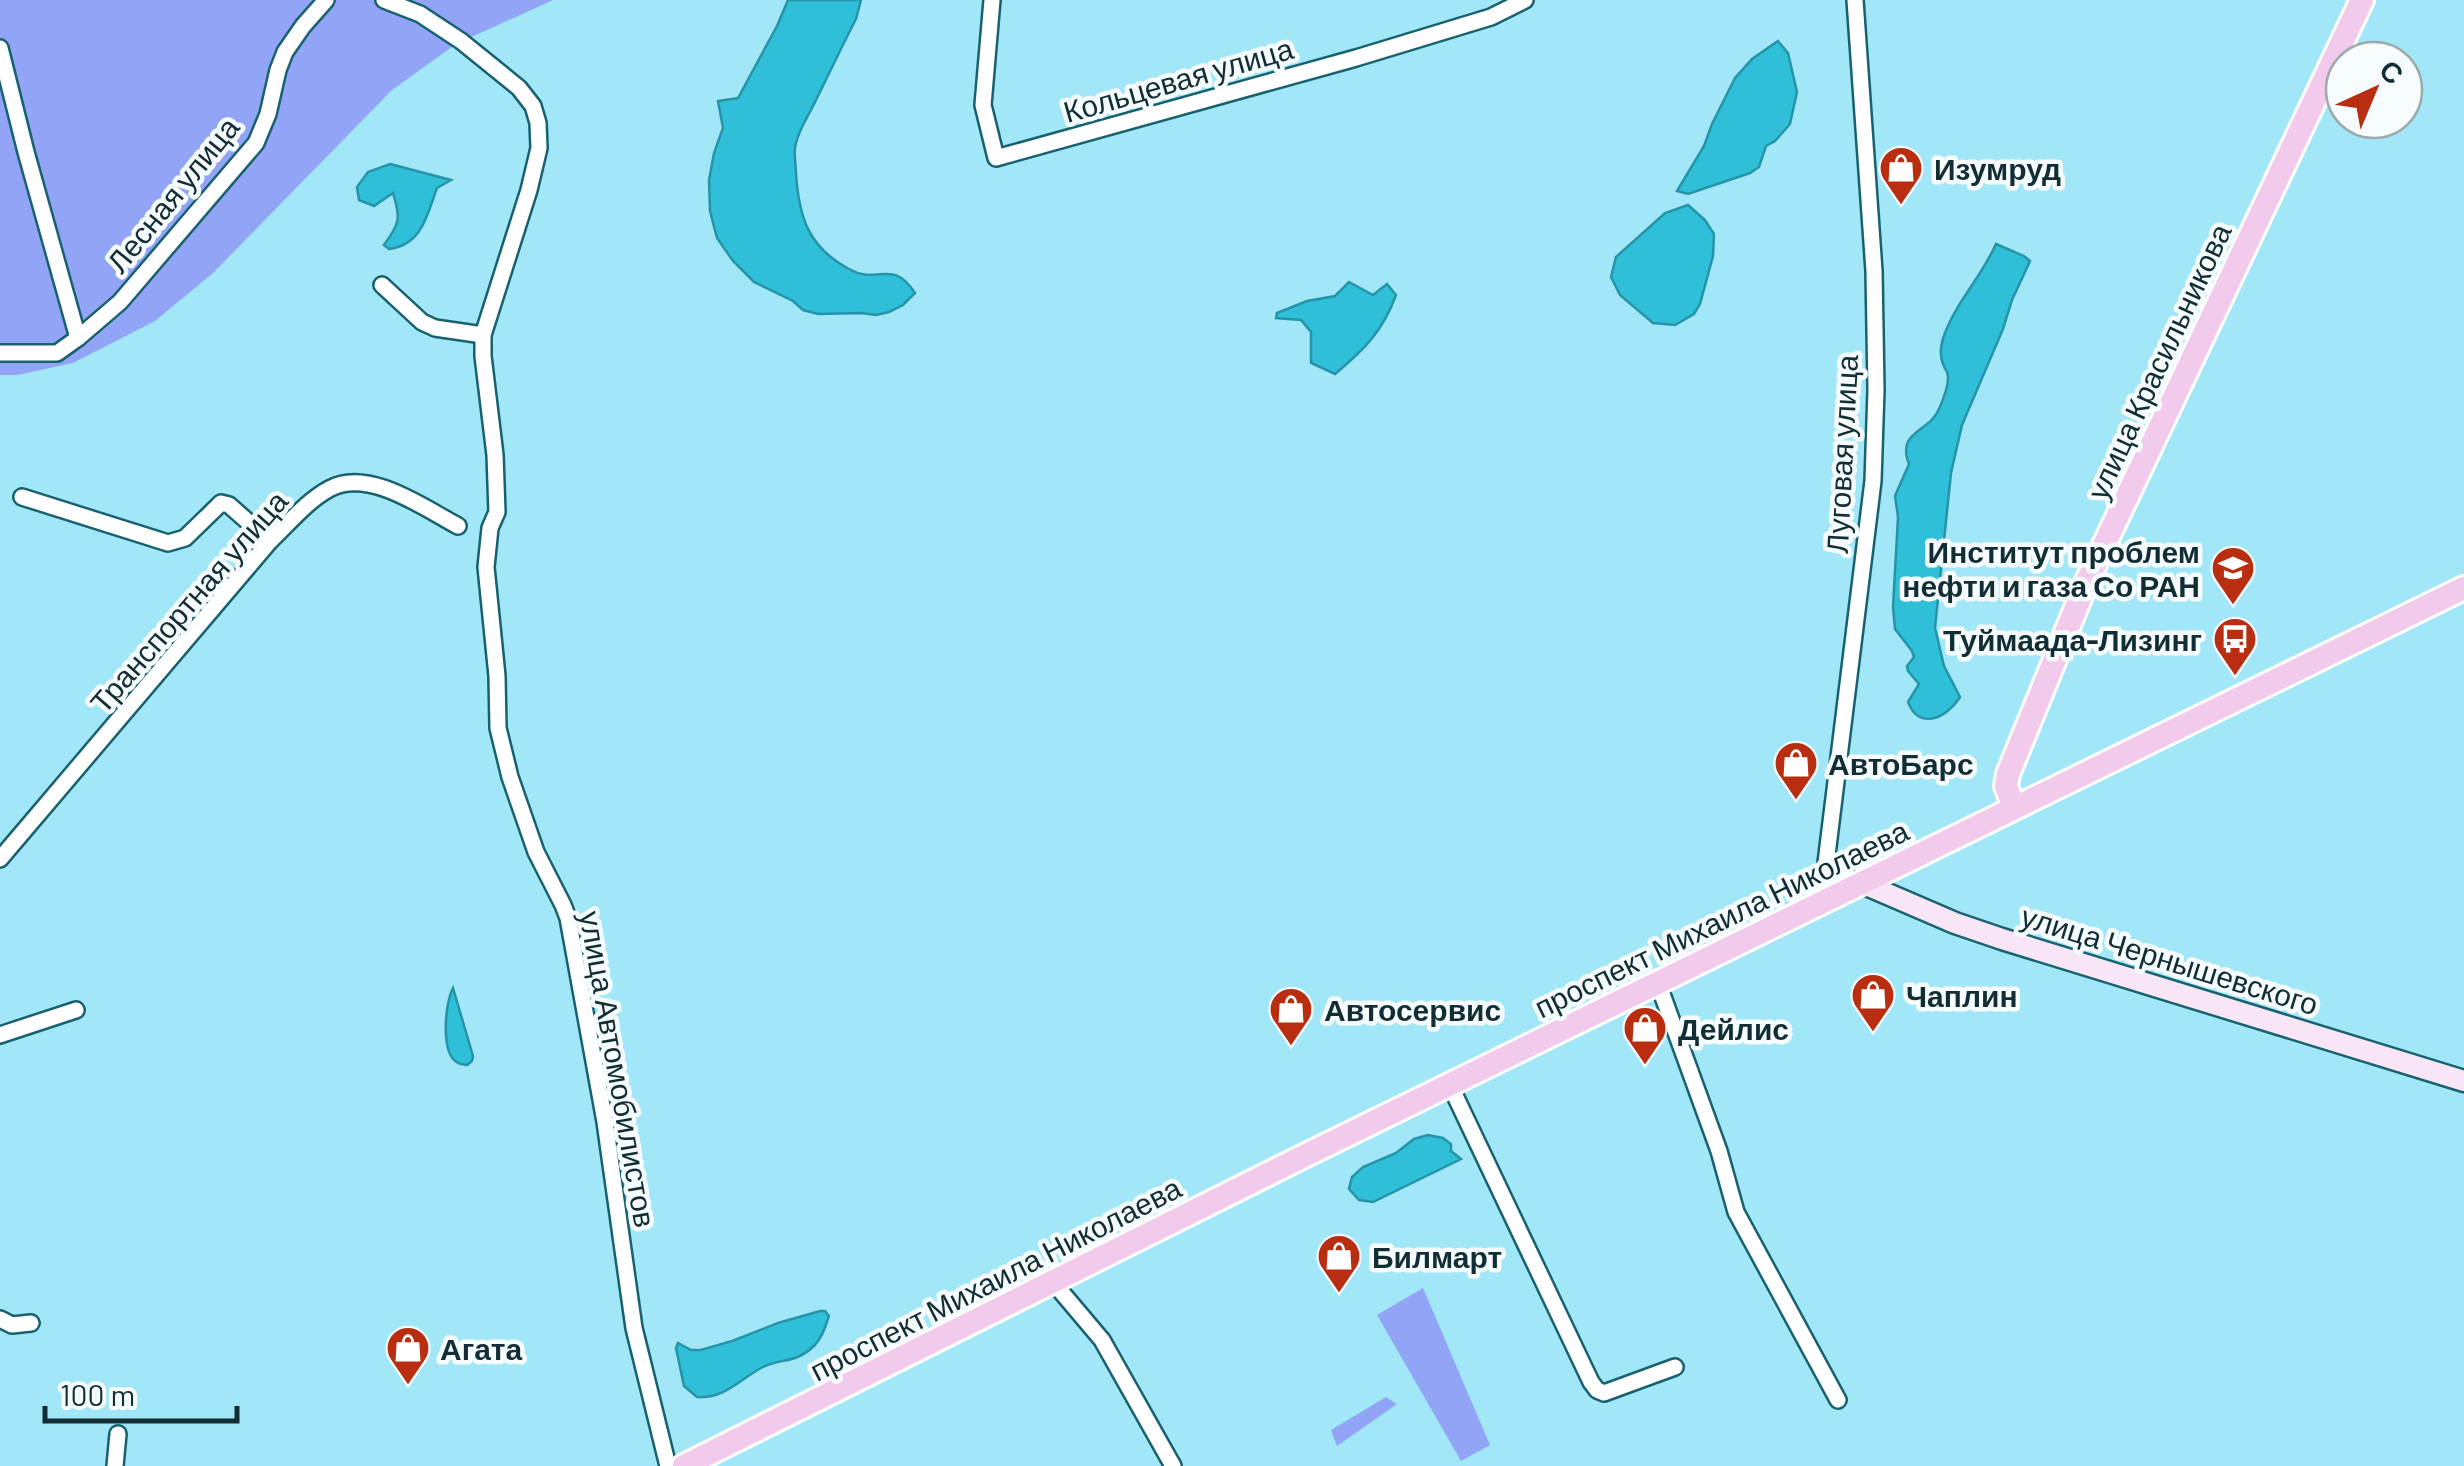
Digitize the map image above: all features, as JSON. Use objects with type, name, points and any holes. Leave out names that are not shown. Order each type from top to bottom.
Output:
[{"type":"main road","name":"улица Красильникова","points":[[2014,808],[2006,786],[2008,774],[2087,580],[2362,0]]},
{"type":"main road","name":"проспект Михаила Николаева","points":[[684,1466],[1450,1084],[2464,588]]},
{"type":"main road","name":"улица Чернышевского","points":[[1862,883],[2002,938],[2464,1081]]},
{"type":"street","name":"Лесная улица","points":[[0,354],[56,353],[120,302],[256,143],[285,52],[326,0]]},
{"type":"street","name":"улица Автомобилистов","points":[[384,0],[420,14],[461,41],[518,88],[532,106],[538,123],[539,148],[529,190],[483,335],[495,455],[497,512],[490,528],[486,567],[498,728],[536,852],[568,918],[605,1122],[634,1328],[668,1466]]},
{"type":"street","name":"Кольцевая улица","points":[[992,0],[982,106],[996,158],[1356,58],[1492,16],[1525,0]]},
{"type":"street","name":"Луговая улица","points":[[1854,0],[1874,272],[1873,480],[1824,871],[1862,883]]},
{"type":"street","points":[[0,48],[78,338]]},
{"type":"street","points":[[382,285],[422,322],[435,328],[483,335]]},
{"type":"street","name":"Транспортная улица","points":[[0,859],[270,540],[314,500],[332,487],[350,482],[372,485],[396,492],[458,526]]},
{"type":"street","points":[[22,497],[168,544],[184,538],[220,503],[229,505],[270,540]]},
{"type":"street","points":[[1658,983],[1719,1151],[1736,1212],[1838,1400]]},
{"type":"street","points":[[0,1035],[76,1010]]},
{"type":"street","points":[[1450,1084],[1597,1390],[1604,1393],[1676,1367]]},
{"type":"street","points":[[1053,1282],[1102,1340],[1173,1466]]},
{"type":"street","points":[[0,1320],[30,1323]]},
{"type":"street","points":[[116,1466],[118,1434]]},
{"type":"shaded area","points":[[0,0],[553,0],[456,44],[392,90],[213,273],[155,321],[73,363],[0,375]]},
{"type":"shaded area","points":[[788,0],[861,0],[856,19],[797,138],[796,174],[803,217],[824,251],[859,273],[899,276],[915,293],[889,312],[818,314],[803,310],[754,282],[717,238],[710,211],[709,180],[723,128],[718,101],[738,98]]},
{"type":"shaded area","points":[[1778,41],[1788,53],[1797,92],[1790,124],[1766,146],[1759,167],[1750,173],[1688,194],[1677,191],[1704,146],[1735,78],[1752,59]]},
{"type":"shaded area","points":[[390,164],[451,180],[437,188],[416,235],[389,249],[384,245],[398,220],[393,193],[374,206],[359,200],[357,187],[368,172]]},
{"type":"shaded area","points":[[1688,205],[1714,234],[1713,256],[1700,304],[1694,314],[1675,325],[1653,323],[1620,295],[1611,277],[1616,257],[1665,213]]},
{"type":"shaded area","points":[[1996,244],[2030,261],[1962,425],[1951,473],[1935,628],[1944,666],[1960,697],[1948,711],[1926,719],[1913,711],[1908,702],[1919,684],[1908,671],[1914,657],[1912,651],[1895,629],[1895,496],[1909,464],[1906,453],[1910,438],[1934,417],[1945,394],[1948,375],[1941,352],[1945,333]]},
{"type":"shaded area","points":[[1349,282],[1373,295],[1387,284],[1396,295],[1372,339],[1335,374],[1311,363],[1311,332],[1301,320],[1276,318],[1277,313],[1307,301],[1335,296]]},
{"type":"shaded area","points":[[453,988],[473,1056],[467,1065],[452,1058],[446,1039],[446,1016]]},
{"type":"shaded area","points":[[1428,1135],[1443,1138],[1461,1159],[1373,1202],[1359,1200],[1349,1189],[1352,1177],[1363,1167]]},
{"type":"shaded area","points":[[1423,1288],[1490,1445],[1461,1461],[1377,1315]]},
{"type":"shaded area","points":[[820,1311],[829,1316],[824,1331],[815,1345],[801,1355],[763,1367],[716,1395],[697,1397],[684,1386],[678,1343],[701,1350]]},
{"type":"shaded area","points":[[1386,1397],[1397,1404],[1337,1446],[1331,1430]]},
{"type":"place","name":"Изумруд","points":[[1901,206]]},
{"type":"place","name":"Институт проблем нефти и газа Со РАН","points":[[2233,606]]},
{"type":"place","name":"Туймаада-Лизинг","points":[[2235,677]]},
{"type":"place","name":"АвтоБарс","points":[[1796,801]]},
{"type":"place","name":"Чаплин","points":[[1873,1033]]},
{"type":"place","name":"Автосервис","points":[[1291,1047]]},
{"type":"place","name":"Дейлис","points":[[1645,1066]]},
{"type":"place","name":"Билмарт","points":[[1339,1294]]},
{"type":"place","name":"Агата","points":[[408,1386]]}]
